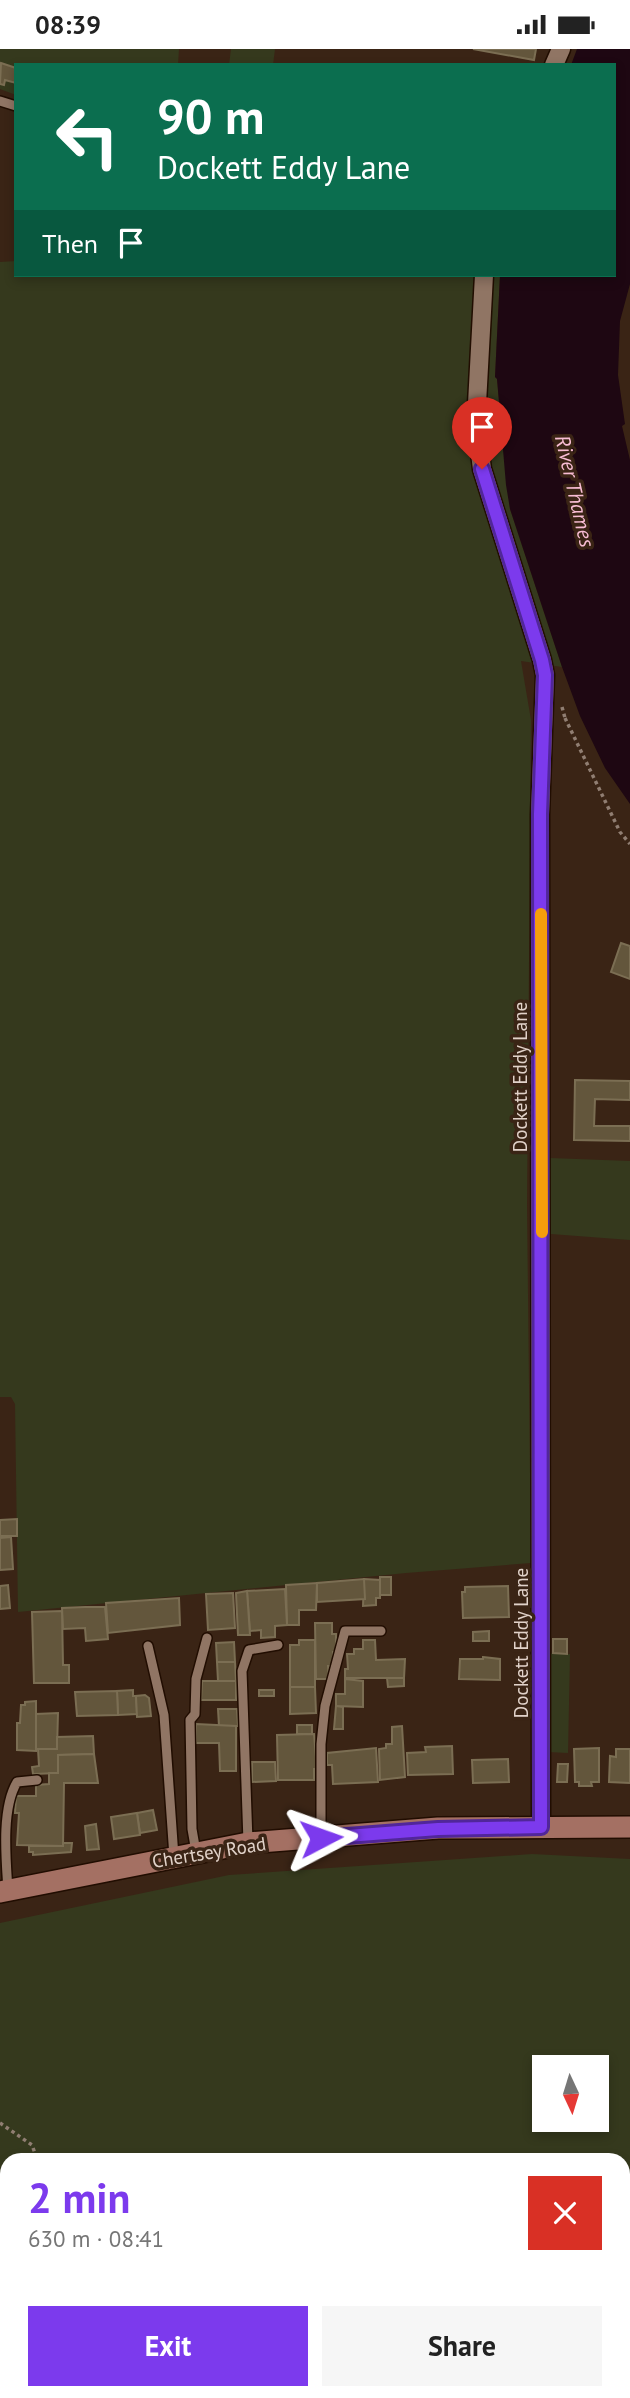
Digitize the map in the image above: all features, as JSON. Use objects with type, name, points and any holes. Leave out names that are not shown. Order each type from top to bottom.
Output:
[{"type":"main road","name":"Chertsey Road","points":[[4,1891],[248,1843],[438,1829],[630,1827]]},
{"type":"street","name":"Dockett Eddy Lane","points":[[484,277],[476,422],[482,469],[545,675],[540,814],[541,1827]]},
{"type":"lane","points":[[321,1838],[321,1744],[325,1706],[342,1638],[345,1631],[381,1631]]},
{"type":"lane","points":[[196,1852],[192,1829],[190,1720],[195,1714],[196,1679],[206,1637]]},
{"type":"lane","points":[[248,1843],[242,1671],[249,1650],[278,1645]]},
{"type":"lane","points":[[148,1646],[164,1715],[174,1857]]},
{"type":"lane","points":[[4,1891],[9,1795],[18,1782],[37,1780]]},
{"type":"path","points":[[561,706],[620,832],[630,844]]},
{"type":"path","points":[[0,2123],[32,2145],[35,2153]]},
{"type":"green space","points":[[0,49],[179,49],[178,63],[14,63],[14,94],[0,89]]},
{"type":"green space","points":[[231,49],[275,49],[273,63],[229,63]]},
{"type":"green space","points":[[14,261],[14,277],[500,277],[495,377],[510,509],[562,667],[521,661],[531,720],[527,1205],[531,1563],[18,1612],[15,1404],[11,1397],[0,1397],[0,262]]},
{"type":"green space","points":[[550,1158],[630,1161],[630,1240],[551,1234]]},
{"type":"green space","points":[[546,1653],[570,1654],[568,1753],[548,1752]]},
{"type":"green space","points":[[532,1854],[630,1859],[630,2153],[0,2153],[0,1923],[229,1875]]},
{"type":"water","name":"River Thames","points":[[577,49],[630,49],[630,284],[620,321],[618,375],[625,424],[622,426],[630,460],[630,804],[605,768],[580,716],[510,509],[495,377],[500,277],[616,277],[616,63],[572,63]]},
{"type":"building","points":[[473,49],[536,49],[534,60]]},
{"type":"building","points":[[1,63],[14,67],[14,82],[5,80],[4,85],[0,84]]},
{"type":"building","points":[[621,943],[630,946],[630,979],[611,972]]},
{"type":"building","points":[[575,1080],[630,1081],[630,1100],[595,1099],[594,1126],[630,1126],[630,1141],[574,1140]]},
{"type":"building","points":[[17,1519],[17,1536],[0,1536],[0,1520]]},
{"type":"building","points":[[11,1537],[13,1569],[0,1570],[0,1538]]},
{"type":"building","points":[[380,1577],[391,1577],[391,1595],[380,1595]]},
{"type":"building","points":[[364,1579],[380,1580],[380,1598],[376,1598],[376,1605],[363,1606]]},
{"type":"building","points":[[364,1579],[365,1599],[317,1602],[317,1583]]},
{"type":"building","points":[[317,1583],[316,1610],[299,1610],[299,1625],[287,1625],[286,1585]]},
{"type":"building","points":[[8,1585],[10,1608],[0,1609],[0,1586]]},
{"type":"building","points":[[508,1586],[509,1617],[463,1618],[462,1592],[465,1592],[465,1587]]},
{"type":"building","points":[[285,1589],[287,1625],[275,1626],[275,1637],[261,1638],[261,1630],[250,1631],[247,1591]]},
{"type":"building","points":[[247,1591],[250,1635],[238,1635],[236,1593]]},
{"type":"building","points":[[233,1593],[235,1628],[208,1630],[206,1594]]},
{"type":"building","points":[[179,1598],[180,1625],[108,1633],[106,1603]]},
{"type":"building","points":[[105,1607],[108,1639],[86,1641],[85,1628],[63,1629],[62,1608]]},
{"type":"building","points":[[62,1611],[63,1665],[69,1665],[69,1683],[34,1683],[32,1612]]},
{"type":"building","points":[[315,1623],[332,1623],[332,1634],[336,1634],[334,1666],[328,1666],[329,1679],[316,1679]]},
{"type":"building","points":[[489,1631],[489,1641],[473,1641],[473,1632]]},
{"type":"building","points":[[553,1639],[567,1639],[567,1654],[553,1653]]},
{"type":"building","points":[[299,1640],[315,1640],[315,1687],[290,1687],[290,1645],[299,1645]]},
{"type":"building","points":[[363,1640],[375,1640],[376,1660],[405,1659],[404,1678],[345,1678],[345,1669],[348,1669],[347,1654],[354,1654],[354,1649],[363,1649]]},
{"type":"building","points":[[234,1642],[235,1662],[217,1662],[216,1643]]},
{"type":"building","points":[[460,1659],[500,1659],[500,1680],[459,1679]]},
{"type":"building","points":[[217,1662],[235,1662],[236,1681],[218,1681]]},
{"type":"building","points":[[387,1678],[404,1678],[404,1686],[388,1687]]},
{"type":"building","points":[[345,1679],[363,1681],[363,1707],[336,1706],[336,1694],[345,1694]]},
{"type":"building","points":[[202,1681],[236,1681],[236,1700],[201,1700]]},
{"type":"building","points":[[290,1687],[315,1687],[316,1713],[290,1714]]},
{"type":"building","points":[[133,1690],[137,1714],[118,1715],[117,1691]]},
{"type":"building","points":[[259,1690],[274,1690],[274,1696],[259,1696]]},
{"type":"building","points":[[117,1691],[118,1715],[77,1716],[75,1692]]},
{"type":"building","points":[[145,1695],[149,1698],[151,1716],[137,1717],[136,1696]]},
{"type":"building","points":[[36,1701],[36,1751],[17,1750],[17,1723],[20,1723],[21,1705]]},
{"type":"building","points":[[336,1706],[343,1707],[343,1729],[334,1729]]},
{"type":"building","points":[[218,1709],[237,1709],[238,1726],[219,1726]]},
{"type":"building","points":[[58,1713],[57,1749],[36,1749],[36,1714]]},
{"type":"building","points":[[196,1724],[236,1726],[236,1771],[220,1771],[219,1743],[196,1743]]},
{"type":"building","points":[[297,1725],[312,1725],[312,1734],[297,1734]]},
{"type":"building","points":[[402,1726],[405,1777],[380,1780],[379,1749],[386,1748],[386,1744],[392,1744],[392,1727]]},
{"type":"building","points":[[314,1734],[317,1769],[314,1769],[314,1780],[278,1780],[277,1735]]},
{"type":"building","points":[[93,1736],[94,1754],[58,1755],[58,1773],[33,1774],[32,1767],[39,1766],[38,1749],[57,1749],[57,1737]]},
{"type":"building","points":[[452,1746],[453,1774],[408,1775],[407,1753],[426,1752],[425,1747]]},
{"type":"building","points":[[376,1748],[378,1782],[333,1784],[332,1765],[327,1765],[327,1753]]},
{"type":"building","points":[[599,1748],[599,1782],[591,1782],[592,1786],[579,1786],[579,1782],[575,1782],[574,1749]]},
{"type":"building","points":[[616,1749],[630,1749],[630,1783],[609,1782],[610,1756],[616,1757]]},
{"type":"building","points":[[94,1754],[98,1783],[64,1783],[63,1846],[17,1845],[19,1813],[15,1813],[16,1796],[36,1796],[36,1785],[49,1784],[49,1773],[58,1773],[58,1755]]},
{"type":"building","points":[[508,1759],[509,1782],[473,1783],[472,1760]]},
{"type":"building","points":[[252,1762],[275,1762],[276,1781],[252,1782]]},
{"type":"building","points":[[558,1764],[568,1764],[567,1782],[557,1782]]},
{"type":"building","points":[[153,1810],[157,1830],[140,1833],[137,1813]]},
{"type":"building","points":[[137,1813],[140,1835],[114,1839],[111,1817]]},
{"type":"building","points":[[96,1824],[99,1849],[87,1850],[85,1826]]},
{"type":"building","points":[[63,1843],[72,1843],[71,1852],[33,1855],[33,1852],[29,1852],[29,1846],[63,1846]]},
{"type":"slow traffic","points":[[541,914],[542,1232]]},
{"type":"route","points":[[321,1838],[438,1829],[541,1827],[540,814],[545,675],[482,469]]}]
